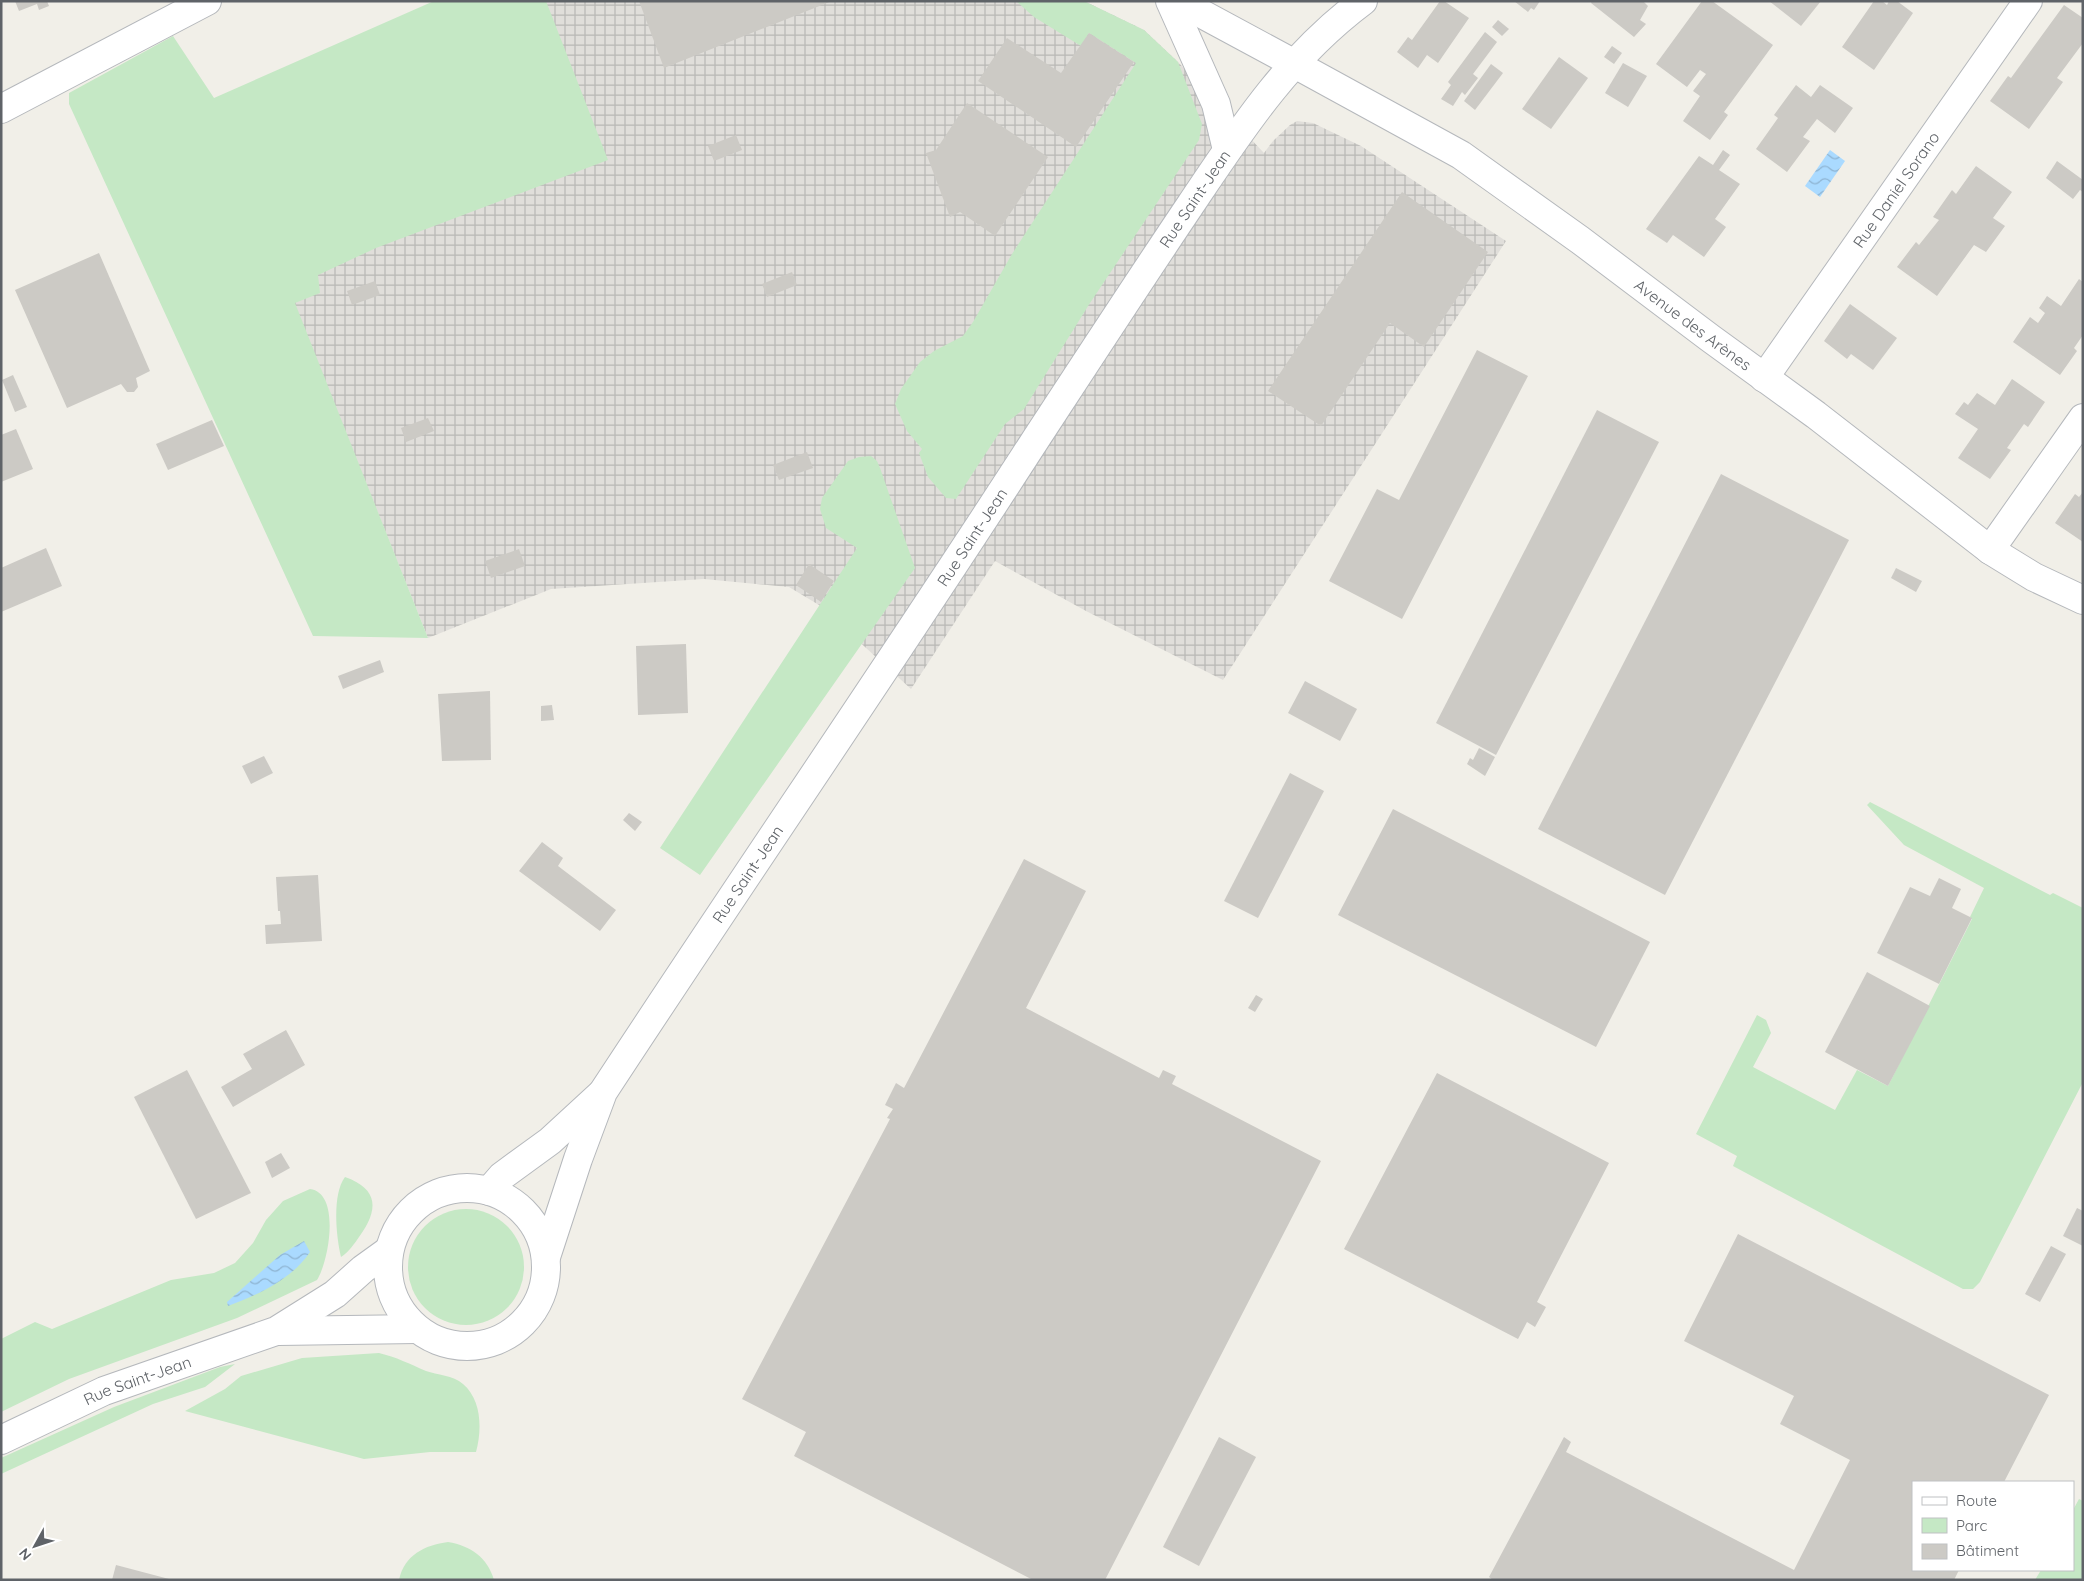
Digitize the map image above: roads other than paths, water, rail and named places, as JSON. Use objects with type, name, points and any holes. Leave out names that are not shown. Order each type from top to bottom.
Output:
[{"type":"street","points":[[1,109],[207,1]]},
{"type":"street","points":[[1170,1],[1216,104],[1227,150]]},
{"type":"street","name":"Avenue des Arènes","points":[[1178,1],[1461,155],[1580,240],[1902,480],[1990,550],[2034,577],[2083,600]]},
{"type":"street","name":"Rue Saint-Jean","points":[[546,1257],[578,1159],[603,1092],[1227,150],[1270,90],[1293,63],[1325,31],[1363,1]]},
{"type":"street","name":"Rue Daniel Sorano","points":[[1764,378],[2028,1]]},
{"type":"street","points":[[1990,550],[2083,418]]},
{"type":"street","name":"Rue Saint-Jean","points":[[489,1191],[502,1176],[550,1141],[603,1092]]},
{"type":"street","points":[[464,1188],[489,1191],[516,1206],[536,1228],[546,1257],[545,1279],[539,1300],[528,1318],[512,1333],[492,1342],[473,1346],[453,1346],[434,1340],[417,1329],[402,1313],[392,1294],[387,1273],[388,1251],[399,1225],[417,1205],[439,1192],[464,1188]]},
{"type":"street","name":"Rue Saint-Jean","points":[[1,1440],[104,1391],[276,1331],[335,1294],[362,1269],[388,1251]]},
{"type":"street","name":"Rue Saint-Jean","points":[[276,1331],[417,1329]]},
{"type":"water","points":[[1830,150],[1845,161],[1820,197],[1805,186]]},
{"type":"water","points":[[304,1241],[310,1252],[294,1270],[274,1285],[228,1306],[227,1302],[280,1255]]}]
